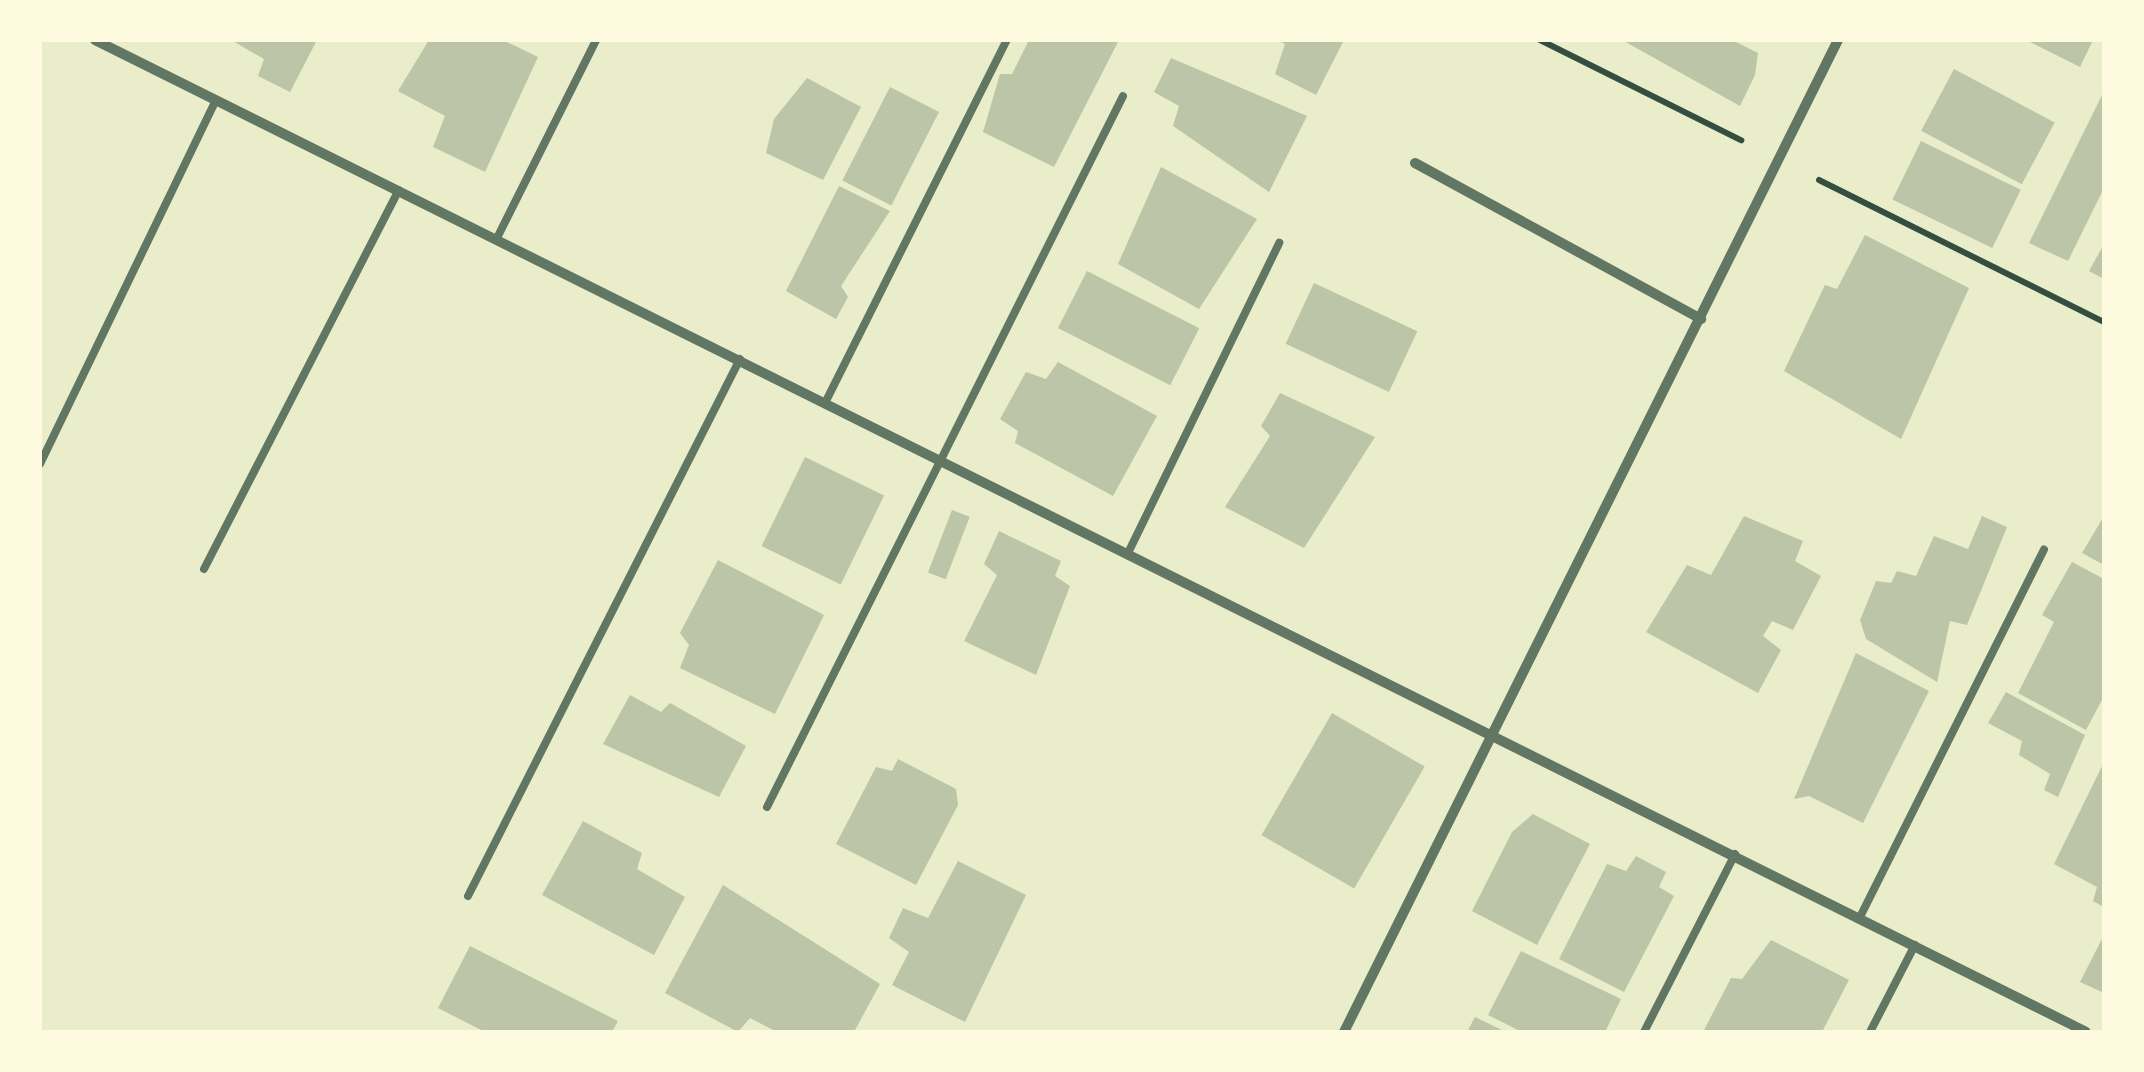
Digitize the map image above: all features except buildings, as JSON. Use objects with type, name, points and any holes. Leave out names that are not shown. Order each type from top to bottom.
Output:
[{"type":"street","points":[[95,40],[1494,732],[2086,1032]]},
{"type":"street","points":[[1344,1032],[1838,40]]},
{"type":"street","points":[[1415,162],[1701,319]]},
{"type":"lane","points":[[118,52],[124,40]]},
{"type":"lane","points":[[497,238],[596,40]]},
{"type":"lane","points":[[826,401],[1007,40]]},
{"type":"lane","points":[[768,807],[947,461],[1122,96]]},
{"type":"lane","points":[[40,464],[216,100]]},
{"type":"lane","points":[[204,569],[400,190]]},
{"type":"lane","points":[[1129,551],[1279,243]]},
{"type":"lane","points":[[468,896],[740,359]]},
{"type":"lane","points":[[1860,917],[2044,550]]},
{"type":"lane","points":[[1644,1032],[1735,854]]},
{"type":"lane","points":[[1870,1032],[1915,945]]}]
